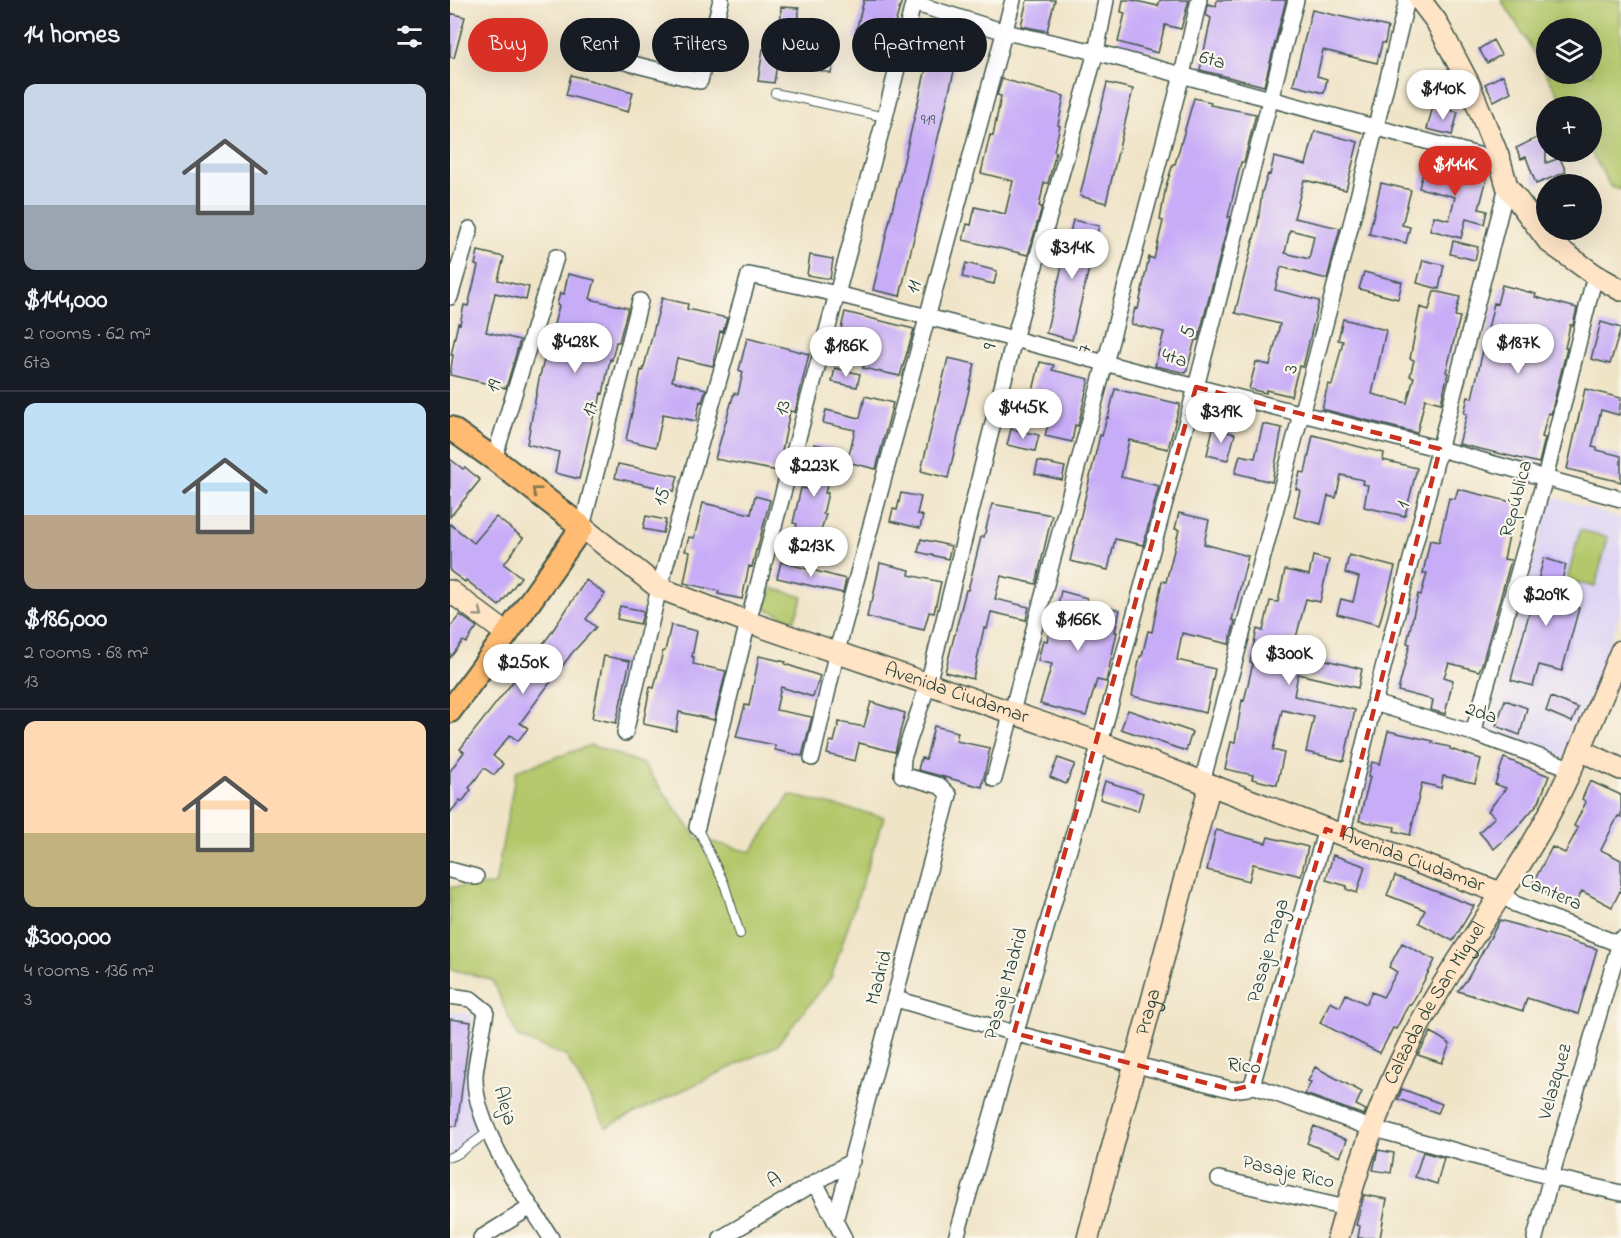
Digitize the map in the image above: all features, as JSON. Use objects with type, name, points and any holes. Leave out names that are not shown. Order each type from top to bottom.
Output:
[{"type":"main road","points":[[1420,0],[1436,21],[1469,84],[1500,161],[1507,186],[1549,242],[1595,275],[1621,290]]},
{"type":"main road","name":"Avenida Ciudamar","points":[[450,428],[494,459],[658,588],[748,622],[837,651],[1012,714],[1100,742],[1206,784],[1501,893]]},
{"type":"main road","points":[[450,711],[582,527]]},
{"type":"main road","points":[[450,591],[507,634]]},
{"type":"main road","name":"Calzada de San Miguel","points":[[1338,1238],[1371,1128],[1402,1057],[1443,985],[1540,830],[1577,759],[1621,651]]},
{"type":"main road","points":[[1577,759],[1621,769]]},
{"type":"main road","name":"Praga","points":[[1088,1238],[1206,784]]},
{"type":"street","points":[[640,66],[700,81],[721,0]]},
{"type":"street","name":"11","points":[[812,758],[837,651],[929,318],[1013,0]]},
{"type":"street","name":"9","points":[[902,775],[903,758],[928,684],[1014,339],[1096,52],[1106,0]]},
{"type":"street","name":"7","points":[[994,778],[1182,75],[1199,0]]},
{"type":"street","name":"5","points":[[1100,742],[1196,387],[1296,0]]},
{"type":"street","name":"3","points":[[1206,784],[1377,126],[1407,0]]},
{"type":"street","name":"6ta","points":[[914,1],[1005,32],[1096,52],[1500,161]]},
{"type":"street","name":"13","points":[[697,827],[748,622],[885,117],[914,1]]},
{"type":"street","name":"1","points":[[1334,832],[1374,703],[1507,186]]},
{"type":"street","points":[[450,297],[470,229]]},
{"type":"street","name":"19","points":[[494,459],[556,257]]},
{"type":"street","name":"4ta","points":[[749,275],[837,294],[1105,362],[1440,449],[1621,499]]},
{"type":"street","name":"15","points":[[625,733],[658,588],[749,275]]},
{"type":"street","name":"República","points":[[1473,733],[1545,478],[1595,275]]},
{"type":"street","name":"17","points":[[582,527],[640,301]]},
{"type":"street","name":"2da","points":[[1374,703],[1473,733],[1577,759]]},
{"type":"street","name":"Pasaje Madrid","points":[[956,1238],[1100,742]]},
{"type":"street","name":"Madrid","points":[[835,1221],[949,795],[940,786],[902,775]]},
{"type":"street","name":"Pasaje Praga","points":[[1252,1085],[1334,832]]},
{"type":"street","points":[[450,870],[476,877]]},
{"type":"street","name":"Cantera","points":[[1501,893],[1515,904],[1620,942]]},
{"type":"street","name":"Velazquez","points":[[1535,1238],[1620,942]]},
{"type":"street","name":"Aleja","points":[[450,996],[471,999],[486,1011],[475,1077],[482,1119],[551,1238]]},
{"type":"street","name":"Rico","points":[[896,999],[1014,1033],[1233,1090],[1252,1085],[1371,1128],[1551,1177],[1621,1193]]},
{"type":"street","name":"A","points":[[721,1238],[852,1161]]},
{"type":"street","name":"Pasaje Rico","points":[[1220,1179],[1346,1208]]},
{"type":"street","points":[[815,1182],[844,1238]]},
{"type":"street","points":[[481,1238],[531,1207]]},
{"type":"lane","points":[[775,93],[885,117]]},
{"type":"lane","points":[[697,827],[724,883],[740,934]]},
{"type":"lane","points":[[450,1157],[458,1154],[488,1132]]},
{"type":"highlighted area","points":[[1196,387],[1440,449],[1342,835],[1326,829],[1252,1085],[1233,1090],[1014,1033]]},
{"type":"shaded area","points":[[1551,496],[1621,519],[1621,610],[1569,760],[1486,731]]},
{"type":"shaded area","points":[[450,1011],[473,1014],[466,1088],[478,1142],[450,1158]]},
{"type":"green space","points":[[1501,0],[1621,0],[1621,190],[1610,186],[1597,162],[1602,162],[1602,96],[1559,96],[1552,84],[1602,84],[1602,18],[1536,18],[1536,57]]},
{"type":"green space","points":[[1580,530],[1608,537],[1595,587],[1567,580]]},
{"type":"green space","points":[[772,588],[803,597],[794,621],[765,608]]},
{"type":"green space","points":[[591,745],[643,764],[697,838],[751,852],[790,795],[884,817],[831,978],[776,1046],[606,1127],[567,1057],[518,1037],[492,980],[450,969],[450,887],[495,885],[516,771]]},
{"type":"building","points":[[864,0],[902,0],[897,18],[859,18]]},
{"type":"building","points":[[1027,0],[1055,0],[1047,31],[1021,26]]},
{"type":"building","points":[[1123,0],[1158,6],[1160,0],[1189,0],[1181,29],[1165,25],[1158,53],[1118,42],[1125,13],[1121,12]]},
{"type":"building","points":[[1217,0],[1286,0],[1264,86],[1200,70],[1211,18],[1206,15],[1208,4],[1216,6]]},
{"type":"building","points":[[781,7],[799,8],[799,18],[781,18]]},
{"type":"building","points":[[1312,10],[1388,27],[1385,43],[1382,43],[1377,63],[1323,50],[1317,76],[1327,79],[1324,93],[1293,85]]},
{"type":"building","points":[[450,13],[465,17],[454,58],[450,57]]},
{"type":"building","points":[[1493,40],[1501,55],[1487,63],[1479,49]]},
{"type":"building","points":[[761,62],[761,72],[776,72],[774,83],[758,81]]},
{"type":"building","points":[[925,72],[954,72],[900,296],[873,290]]},
{"type":"building","points":[[571,75],[633,92],[628,112],[566,95]]},
{"type":"building","points":[[1503,75],[1511,92],[1494,101],[1485,84]]},
{"type":"building","points":[[1002,79],[1064,96],[1054,151],[1056,152],[1048,183],[1044,183],[1039,206],[1042,207],[1028,255],[963,240],[967,224],[971,225],[975,207],[1005,214],[1013,181],[981,173],[990,135],[993,136],[1001,96],[997,95]]},
{"type":"building","points":[[1107,83],[1133,89],[1106,203],[1080,196]]},
{"type":"building","points":[[1194,98],[1211,102],[1210,105],[1256,114],[1244,162],[1241,162],[1228,217],[1230,217],[1198,340],[1195,340],[1186,373],[1155,366],[1164,332],[1131,324],[1135,308],[1138,309],[1149,257],[1154,259],[1163,221],[1160,220],[1166,186],[1173,164],[1175,164]]},
{"type":"building","points":[[1433,106],[1458,112],[1452,135],[1427,129]]},
{"type":"building","points":[[1315,131],[1358,142],[1346,190],[1304,180],[1294,218],[1340,228],[1327,279],[1281,267],[1275,290],[1319,301],[1303,367],[1299,366],[1291,396],[1266,390],[1266,393],[1249,389],[1256,362],[1270,365],[1280,324],[1235,313],[1258,222],[1262,192],[1268,174],[1270,175],[1274,157],[1306,165]],"holes":[[[1290,230],[1314,236],[1309,259],[1285,253]]]},
{"type":"building","points":[[1536,138],[1536,162],[1562,162],[1566,172],[1536,174],[1536,184],[1526,157],[1521,159],[1516,148]]},
{"type":"building","points":[[1426,161],[1487,178],[1479,209],[1487,211],[1484,224],[1466,219],[1461,238],[1430,230],[1434,216],[1449,220],[1455,197],[1419,188]]},
{"type":"building","points":[[1381,183],[1411,190],[1402,225],[1410,227],[1406,243],[1369,234]]},
{"type":"building","points":[[1073,220],[1099,226],[1072,340],[1046,333]]},
{"type":"building","points":[[1453,241],[1478,247],[1475,260],[1450,254]]},
{"type":"building","points":[[478,251],[504,257],[498,280],[529,287],[526,300],[495,293],[486,332],[520,340],[506,388],[450,375],[453,355],[451,355],[458,323],[460,324],[464,305],[468,306],[478,266],[475,265]]},
{"type":"building","points":[[810,255],[833,259],[830,279],[807,275]]},
{"type":"building","points":[[1423,260],[1444,265],[1439,289],[1417,283]]},
{"type":"building","points":[[966,263],[997,271],[994,284],[962,277]]},
{"type":"building","points":[[1364,272],[1402,282],[1398,299],[1359,289]]},
{"type":"building","points":[[568,274],[595,280],[590,299],[628,308],[619,342],[616,342],[612,360],[610,359],[597,414],[594,414],[579,479],[555,473],[559,452],[527,444],[539,379],[559,306],[557,305],[560,293],[564,294]]},
{"type":"building","points":[[1502,285],[1577,308],[1573,325],[1570,325],[1565,348],[1567,348],[1551,414],[1548,413],[1542,437],[1545,438],[1539,463],[1459,444],[1467,414],[1464,413],[1468,397],[1472,398],[1494,303],[1497,304]]},
{"type":"building","points":[[1434,291],[1460,297],[1455,316],[1460,317],[1446,372],[1448,373],[1441,403],[1425,399],[1417,433],[1322,409],[1328,384],[1332,385],[1343,341],[1338,340],[1343,319],[1386,330],[1372,394],[1407,403],[1414,377],[1410,376],[1414,360],[1410,359],[1420,307],[1429,310]]},
{"type":"building","points":[[662,298],[688,304],[687,309],[727,318],[723,332],[720,331],[713,366],[677,358],[672,381],[706,389],[702,402],[700,401],[696,421],[663,414],[656,447],[626,440],[641,370],[643,371]]},
{"type":"building","points":[[845,312],[914,329],[900,376],[863,368],[870,340],[840,333]]},
{"type":"building","points":[[1601,322],[1621,328],[1610,364],[1591,359]]},
{"type":"building","points":[[747,338],[809,354],[795,412],[790,411],[778,471],[715,459],[734,393],[738,394],[743,372],[739,370]]},
{"type":"building","points":[[948,358],[975,364],[948,478],[921,471]]},
{"type":"building","points":[[1040,362],[1054,365],[1052,370],[1089,379],[1072,442],[1045,436],[1054,401],[1032,395]]},
{"type":"building","points":[[835,368],[860,374],[857,387],[832,382]]},
{"type":"building","points":[[1115,389],[1180,404],[1168,449],[1129,440],[1121,477],[1159,486],[1143,545],[1115,539],[1108,570],[1070,561],[1100,435],[1102,436],[1108,418]]},
{"type":"building","points":[[1585,389],[1621,398],[1619,415],[1601,410],[1592,447],[1621,456],[1621,482],[1567,469]]},
{"type":"building","points":[[865,396],[893,403],[876,469],[847,462],[855,430],[823,423],[826,410],[860,418]]},
{"type":"building","points":[[1263,424],[1282,428],[1272,482],[1235,473],[1240,455],[1255,458]]},
{"type":"building","points":[[1213,428],[1235,434],[1228,460],[1207,455]]},
{"type":"building","points":[[1011,429],[1039,435],[1035,451],[1007,445]]},
{"type":"building","points":[[1313,435],[1384,453],[1383,460],[1417,468],[1405,516],[1364,507],[1368,485],[1362,484],[1363,480],[1341,475],[1336,498],[1328,496],[1321,524],[1294,517],[1300,490],[1296,489],[1300,472],[1305,473]]},
{"type":"building","points":[[814,444],[837,449],[825,493],[828,493],[823,514],[826,514],[816,547],[793,542],[797,524],[793,523],[801,488],[807,489]]},
{"type":"building","points":[[450,459],[463,469],[465,467],[480,480],[450,517]]},
{"type":"building","points":[[1038,461],[1065,467],[1062,480],[1035,474]]},
{"type":"building","points":[[618,464],[678,476],[674,491],[615,478]]},
{"type":"building","points":[[1458,489],[1516,503],[1504,559],[1511,560],[1482,664],[1479,671],[1449,663],[1444,677],[1453,680],[1445,714],[1431,710],[1433,700],[1398,691],[1410,644],[1407,643],[1418,594],[1421,595],[1427,573],[1423,573],[1430,540],[1439,542],[1449,498],[1455,499]]},
{"type":"building","points":[[901,493],[921,497],[917,514],[923,516],[920,528],[890,521],[893,509],[897,510]]},
{"type":"building","points":[[755,496],[770,500],[752,567],[749,566],[742,599],[684,583],[690,552],[685,551],[689,537],[694,538],[703,503],[751,514]]},
{"type":"building","points":[[992,504],[1052,515],[1036,584],[1001,576],[995,599],[1029,607],[1026,620],[991,612],[987,629],[984,628],[973,679],[945,672],[966,590],[968,590]]},
{"type":"building","points":[[1179,513],[1209,520],[1204,544],[1248,556],[1232,620],[1235,621],[1229,644],[1182,633],[1177,660],[1215,669],[1206,713],[1132,696],[1140,656],[1142,656],[1148,631],[1152,632],[1162,581],[1166,582],[1179,530],[1175,529]]},
{"type":"building","points":[[646,516],[666,520],[663,533],[643,529]]},
{"type":"building","points":[[496,517],[523,538],[504,564],[521,577],[499,606],[466,580],[465,582],[450,571],[450,524],[474,543]]},
{"type":"building","points":[[921,539],[951,546],[948,559],[918,552]]},
{"type":"building","points":[[1349,555],[1395,567],[1379,625],[1337,614],[1341,599],[1353,602],[1359,577],[1345,573]]},
{"type":"building","points":[[1313,556],[1329,560],[1320,602],[1306,599],[1291,657],[1321,664],[1322,659],[1362,669],[1358,688],[1298,674],[1294,696],[1355,710],[1344,761],[1306,752],[1314,717],[1282,710],[1273,750],[1284,753],[1277,785],[1252,779],[1253,775],[1225,769],[1231,742],[1235,742],[1242,700],[1244,701],[1253,663],[1250,662],[1257,629],[1263,631],[1270,601],[1278,602],[1285,570],[1309,575]]},
{"type":"building","points":[[1544,558],[1566,565],[1556,601],[1579,608],[1562,671],[1539,665],[1533,686],[1511,680]]},
{"type":"building","points":[[781,562],[846,579],[843,593],[777,578]]},
{"type":"building","points":[[880,563],[910,570],[909,575],[941,582],[934,613],[929,612],[924,630],[867,617]]},
{"type":"building","points":[[586,580],[605,594],[586,619],[596,627],[572,653],[520,723],[528,728],[518,741],[510,735],[493,756],[503,764],[494,775],[484,768],[462,802],[460,800],[450,813],[450,771],[464,752],[460,749],[549,636]]},
{"type":"building","points":[[1061,591],[1087,598],[1086,602],[1120,610],[1106,682],[1097,680],[1086,716],[1040,704],[1052,664],[1038,661],[1043,640],[1047,641],[1053,613],[1056,614]]},
{"type":"building","points":[[620,606],[644,611],[640,624],[617,619]]},
{"type":"building","points":[[460,615],[477,627],[466,643],[463,641],[450,658],[450,627]]},
{"type":"building","points":[[671,625],[697,631],[692,657],[694,657],[693,664],[726,671],[714,720],[679,712],[676,731],[643,724],[650,687],[654,688]]},
{"type":"building","points":[[604,656],[630,661],[616,723],[592,718]]},
{"type":"building","points":[[759,656],[786,662],[785,664],[820,676],[813,697],[781,687],[776,710],[812,717],[802,756],[775,750],[775,745],[736,737],[745,705],[749,706]]},
{"type":"building","points":[[1551,697],[1578,708],[1572,722],[1546,711]]},
{"type":"building","points":[[1505,700],[1527,708],[1520,735],[1496,726]]},
{"type":"building","points":[[871,702],[905,713],[895,752],[859,743],[855,761],[827,754],[830,741],[834,742],[839,722],[864,727]]},
{"type":"building","points":[[1128,710],[1192,732],[1186,751],[1121,729]]},
{"type":"building","points":[[934,726],[958,732],[956,741],[990,748],[982,787],[918,770],[921,758],[926,759]]},
{"type":"building","points":[[1388,731],[1433,741],[1432,743],[1481,759],[1475,783],[1443,776],[1441,788],[1422,783],[1410,835],[1394,831],[1395,827],[1359,821],[1372,762],[1380,764]]},
{"type":"building","points":[[1058,758],[1075,764],[1066,784],[1050,777]]},
{"type":"building","points":[[1504,758],[1549,776],[1539,802],[1515,830],[1494,849],[1479,832],[1495,817],[1488,811],[1506,788],[1495,784]]},
{"type":"building","points":[[1105,781],[1143,793],[1138,811],[1100,799]]},
{"type":"building","points":[[1590,781],[1621,795],[1621,817],[1618,816],[1601,850],[1621,860],[1621,889],[1612,907],[1582,891],[1573,907],[1532,885],[1552,847],[1565,853],[1578,828],[1574,826],[1586,802],[1582,799]]},
{"type":"building","points":[[1216,830],[1266,843],[1268,837],[1308,847],[1301,876],[1253,864],[1249,881],[1207,870]]},
{"type":"building","points":[[1333,855],[1365,866],[1357,893],[1346,889],[1347,886],[1326,880]]},
{"type":"building","points":[[1395,876],[1474,906],[1453,941],[1419,923],[1425,910],[1387,895]]},
{"type":"building","points":[[1500,920],[1597,949],[1578,1014],[1527,998],[1523,1011],[1458,991],[1468,978]]},
{"type":"building","points":[[1402,943],[1435,960],[1411,1005],[1409,1004],[1396,1029],[1393,1028],[1380,1053],[1320,1023],[1330,1002],[1340,1007],[1346,994],[1366,1004],[1372,992],[1383,997],[1397,972],[1389,967]]},
{"type":"building","points":[[450,1019],[471,1022],[457,1126],[450,1126]]},
{"type":"building","points":[[1431,1032],[1450,1044],[1442,1063],[1418,1055]]},
{"type":"building","points":[[1315,1067],[1362,1092],[1356,1105],[1366,1110],[1364,1115],[1305,1094]]},
{"type":"building","points":[[1402,1089],[1442,1104],[1438,1113],[1398,1099]]},
{"type":"building","points":[[1314,1126],[1347,1140],[1340,1157],[1307,1143]]},
{"type":"building","points":[[1378,1150],[1394,1153],[1391,1173],[1373,1170]]},
{"type":"building","points":[[1423,1152],[1444,1158],[1437,1184],[1415,1177]]},
{"type":"building","points":[[1364,1195],[1387,1199],[1380,1238],[1358,1238],[1360,1226],[1356,1225]]}]
